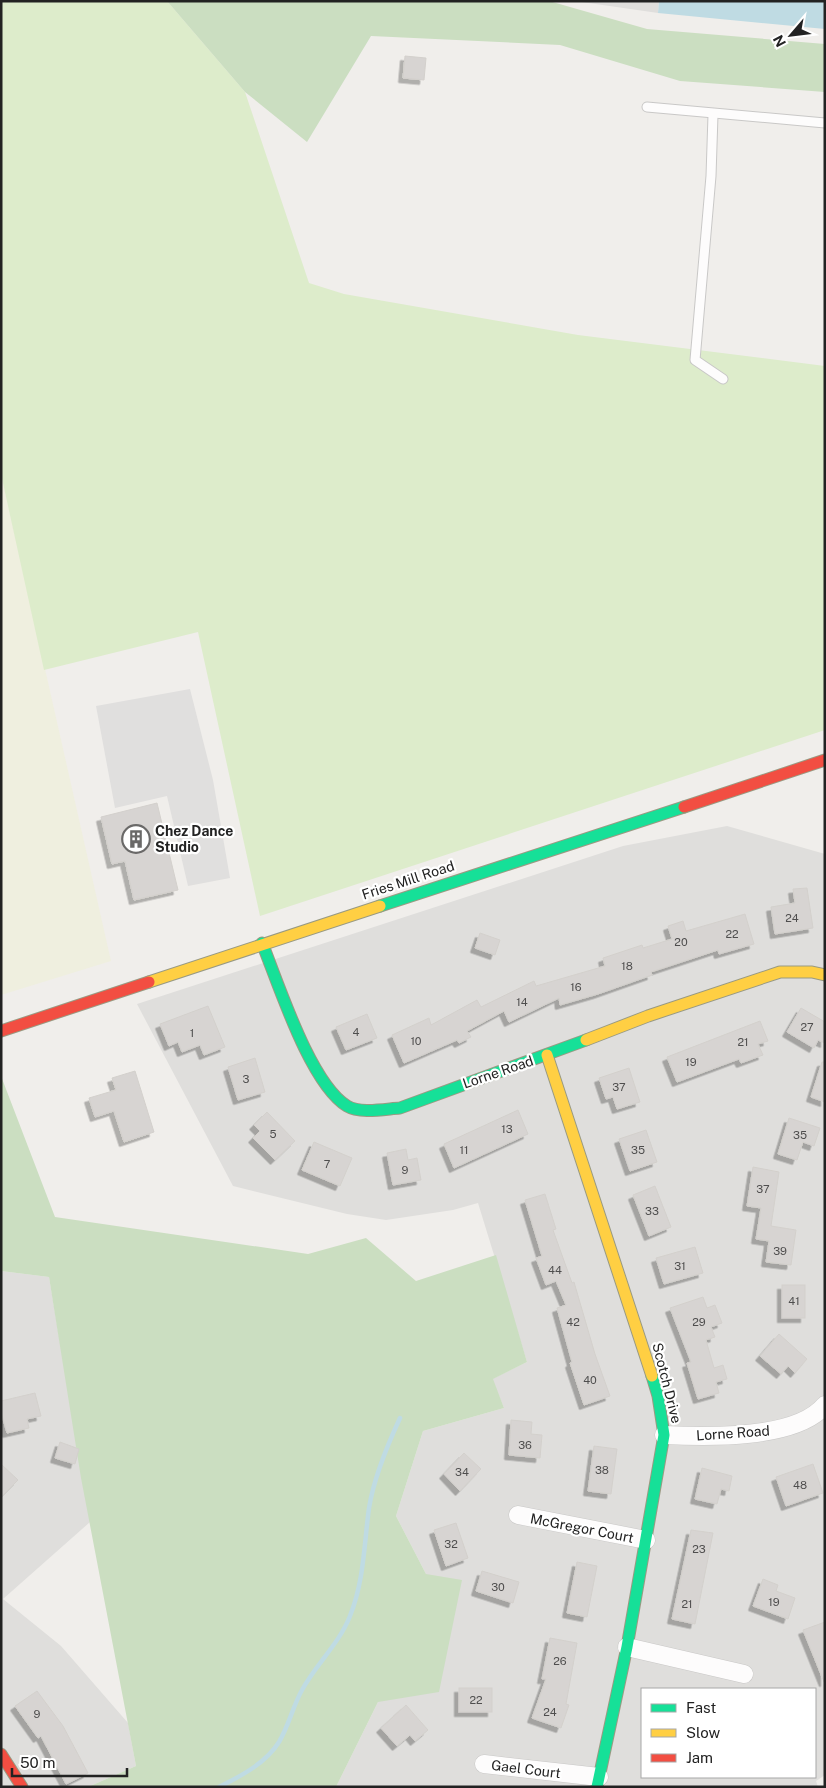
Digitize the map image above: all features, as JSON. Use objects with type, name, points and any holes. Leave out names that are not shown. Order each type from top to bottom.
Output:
[{"type":"street","name":"Fries Mill Road","points":[[1,1030],[825,760]]},
{"type":"street","name":"Lorne Road","points":[[262,943],[312,1065],[330,1092],[348,1106],[370,1110],[400,1108],[548,1055],[648,1016],[780,972],[812,972],[825,975]]},
{"type":"street","name":"Scotch Drive","points":[[548,1055],[658,1396],[664,1435],[627,1647],[598,1782]]},
{"type":"street","name":"Lorne Road","points":[[664,1435],[691,1436],[770,1433],[802,1421],[819,1412],[825,1405]]},
{"type":"street","name":"McGregor Court","points":[[518,1515],[646,1540]]},
{"type":"street","points":[[627,1647],[744,1674]]},
{"type":"street","points":[[1,1754],[22,1787]]},
{"type":"street","name":"Gael Court","points":[[484,1764],[598,1782]]},
{"type":"lane","points":[[647,107],[713,115],[825,123]]},
{"type":"lane","points":[[713,115],[711,176],[695,360],[723,379]]},
{"type":"shaded area","points":[[575,1],[659,1],[658,13]]},
{"type":"shaded area","points":[[190,689],[213,780],[230,878],[188,886],[167,796],[115,808],[96,706]]},
{"type":"shaded area","points":[[727,826],[825,854],[825,1775],[816,1781],[818,1787],[336,1787],[378,1702],[426,1574],[396,1516],[423,1431],[504,1408],[492,1379],[527,1362],[478,1203],[453,1210],[386,1220],[347,1214],[233,1186],[137,1004],[623,846]]},
{"type":"shaded area","points":[[1,1271],[49,1277],[90,1522],[3,1599],[61,1646],[128,1723],[136,1766],[88,1787],[1,1787]]},
{"type":"green space","points":[[1,1],[167,1],[245,92],[309,283],[344,294],[578,335],[825,366],[825,730],[260,916],[198,632],[44,670],[1,474]]},
{"type":"green space","points":[[167,1],[549,1],[647,29],[825,44],[825,92],[680,81],[560,45],[371,36],[307,142],[245,92]]},
{"type":"green space","points":[[1,474],[111,961],[1,995]]},
{"type":"green space","points":[[1,1076],[55,1217],[308,1254],[366,1238],[416,1281],[496,1255],[527,1362],[493,1379],[504,1408],[423,1431],[396,1516],[426,1574],[462,1580],[439,1692],[378,1702],[336,1787],[88,1787],[136,1766],[81,1478],[49,1277],[1,1271]]},
{"type":"water","points":[[659,1],[825,1],[825,29],[658,13]]},
{"type":"building","points":[[405,56],[426,58],[424,80],[403,78]]},
{"type":"building","name":"Chez Dance Studio","points":[[157,803],[178,890],[134,900],[125,861],[112,864],[101,817]]},
{"type":"building","points":[[807,888],[813,928],[775,934],[771,907],[795,903],[793,889]]},
{"type":"building","points":[[745,914],[754,944],[719,954],[718,950],[651,972],[652,975],[598,994],[560,1005],[559,998],[509,1022],[504,1011],[467,1031],[471,1037],[459,1043],[457,1040],[404,1063],[392,1035],[429,1018],[431,1025],[477,1000],[481,1007],[534,981],[536,986],[605,966],[603,958],[642,945],[643,948],[672,939],[668,926],[683,921],[686,931]]},
{"type":"building","points":[[480,933],[500,940],[495,955],[475,948]]},
{"type":"building","points":[[208,1006],[225,1047],[204,1055],[200,1045],[182,1052],[178,1042],[169,1046],[160,1024]]},
{"type":"building","points":[[801,1008],[825,1022],[825,1043],[818,1040],[814,1048],[787,1032]]},
{"type":"building","points":[[367,1014],[377,1038],[346,1050],[336,1027]]},
{"type":"building","points":[[760,1021],[768,1041],[758,1044],[763,1055],[741,1063],[739,1059],[677,1082],[667,1057]]},
{"type":"building","points":[[255,1058],[265,1092],[238,1100],[228,1067]]},
{"type":"building","points":[[822,1062],[825,1062],[825,1102],[811,1097]]},
{"type":"building","points":[[629,1068],[640,1102],[617,1109],[613,1097],[606,1099],[599,1078]]},
{"type":"building","points":[[135,1071],[154,1132],[124,1142],[114,1111],[95,1117],[89,1098],[116,1090],[112,1078]]},
{"type":"building","points":[[518,1110],[528,1134],[454,1168],[444,1144]]},
{"type":"building","points":[[267,1112],[295,1141],[275,1160],[253,1138],[260,1131],[254,1125]]},
{"type":"building","points":[[789,1118],[820,1128],[814,1146],[803,1142],[797,1160],[778,1154]]},
{"type":"building","points":[[646,1130],[657,1162],[630,1171],[619,1139]]},
{"type":"building","points":[[314,1142],[352,1158],[340,1186],[302,1170]]},
{"type":"building","points":[[406,1149],[408,1160],[417,1158],[421,1180],[393,1185],[387,1153]]},
{"type":"building","points":[[753,1167],[779,1172],[771,1226],[796,1230],[791,1265],[766,1262],[769,1241],[756,1239],[761,1208],[747,1206]]},
{"type":"building","points":[[655,1186],[671,1227],[649,1236],[633,1195]]},
{"type":"building","points":[[545,1194],[556,1229],[553,1230],[572,1283],[574,1282],[595,1354],[610,1396],[584,1405],[570,1363],[572,1362],[557,1308],[566,1305],[556,1281],[546,1285],[536,1258],[542,1256],[525,1200]]},
{"type":"building","points":[[695,1247],[703,1273],[664,1284],[656,1258]]},
{"type":"building","points":[[782,1285],[805,1285],[805,1318],[782,1318]]},
{"type":"building","points":[[703,1297],[707,1308],[715,1305],[722,1323],[711,1327],[715,1337],[706,1340],[714,1368],[723,1365],[727,1379],[716,1382],[719,1393],[698,1399],[687,1363],[691,1362],[670,1308]]},
{"type":"building","points":[[779,1334],[807,1359],[795,1373],[788,1366],[781,1374],[760,1356]]},
{"type":"building","points":[[35,1393],[41,1416],[27,1419],[29,1428],[7,1433],[1,1412],[1,1401]]},
{"type":"building","points":[[511,1420],[532,1422],[531,1434],[542,1435],[540,1458],[509,1455]]},
{"type":"building","points":[[60,1442],[79,1449],[75,1464],[55,1458]]},
{"type":"building","points":[[594,1446],[617,1449],[611,1494],[588,1491]]},
{"type":"building","points":[[464,1453],[481,1469],[460,1491],[444,1474]]},
{"type":"building","points":[[1,1464],[18,1480],[1,1497]]},
{"type":"building","points":[[813,1464],[823,1493],[786,1506],[776,1477]]},
{"type":"building","points":[[702,1468],[732,1476],[729,1491],[721,1489],[717,1504],[695,1499]]},
{"type":"building","points":[[456,1523],[468,1558],[446,1566],[434,1530]]},
{"type":"building","points":[[691,1530],[713,1533],[695,1624],[672,1619]]},
{"type":"building","points":[[577,1562],[597,1566],[587,1617],[567,1613]]},
{"type":"building","points":[[482,1571],[519,1582],[513,1603],[476,1591]]},
{"type":"building","points":[[763,1579],[778,1585],[776,1591],[795,1598],[788,1619],[753,1606]]},
{"type":"building","points":[[825,1622],[825,1682],[824,1682],[803,1630]]},
{"type":"building","points":[[550,1638],[577,1643],[566,1704],[569,1705],[561,1728],[532,1718],[546,1679],[542,1679]]},
{"type":"building","points":[[459,1688],[492,1688],[492,1712],[459,1712]]},
{"type":"building","points":[[37,1691],[63,1726],[88,1773],[66,1784],[41,1736],[38,1738],[15,1706]]},
{"type":"building","points":[[406,1705],[428,1730],[415,1741],[410,1735],[397,1746],[381,1728]]},
{"type":"waterway","points":[[219,1787],[260,1763],[274,1750],[302,1690],[340,1636],[350,1616],[355,1603],[363,1563],[369,1508],[374,1485],[400,1418]]},
{"type":"traffic: fast","points":[[380,906],[684,807]]},
{"type":"traffic: fast","points":[[262,943],[308,1055],[320,1077],[333,1094],[352,1108],[359,1110],[400,1108],[586,1040]]},
{"type":"traffic: fast","points":[[597,1787],[627,1647],[664,1435],[658,1396],[652,1376]]},
{"type":"traffic: slow","points":[[149,982],[380,906]]},
{"type":"traffic: slow","points":[[586,1040],[648,1016],[780,972],[812,972],[825,975]]},
{"type":"traffic: slow","points":[[547,1055],[652,1376]]},
{"type":"traffic: jam","points":[[684,807],[825,760]]},
{"type":"traffic: jam","points":[[1,1031],[149,982]]},
{"type":"traffic: jam","points":[[1,1754],[22,1787]]},
{"type":"place","name":"Chez Dance Studio","points":[[136,839]]}]
